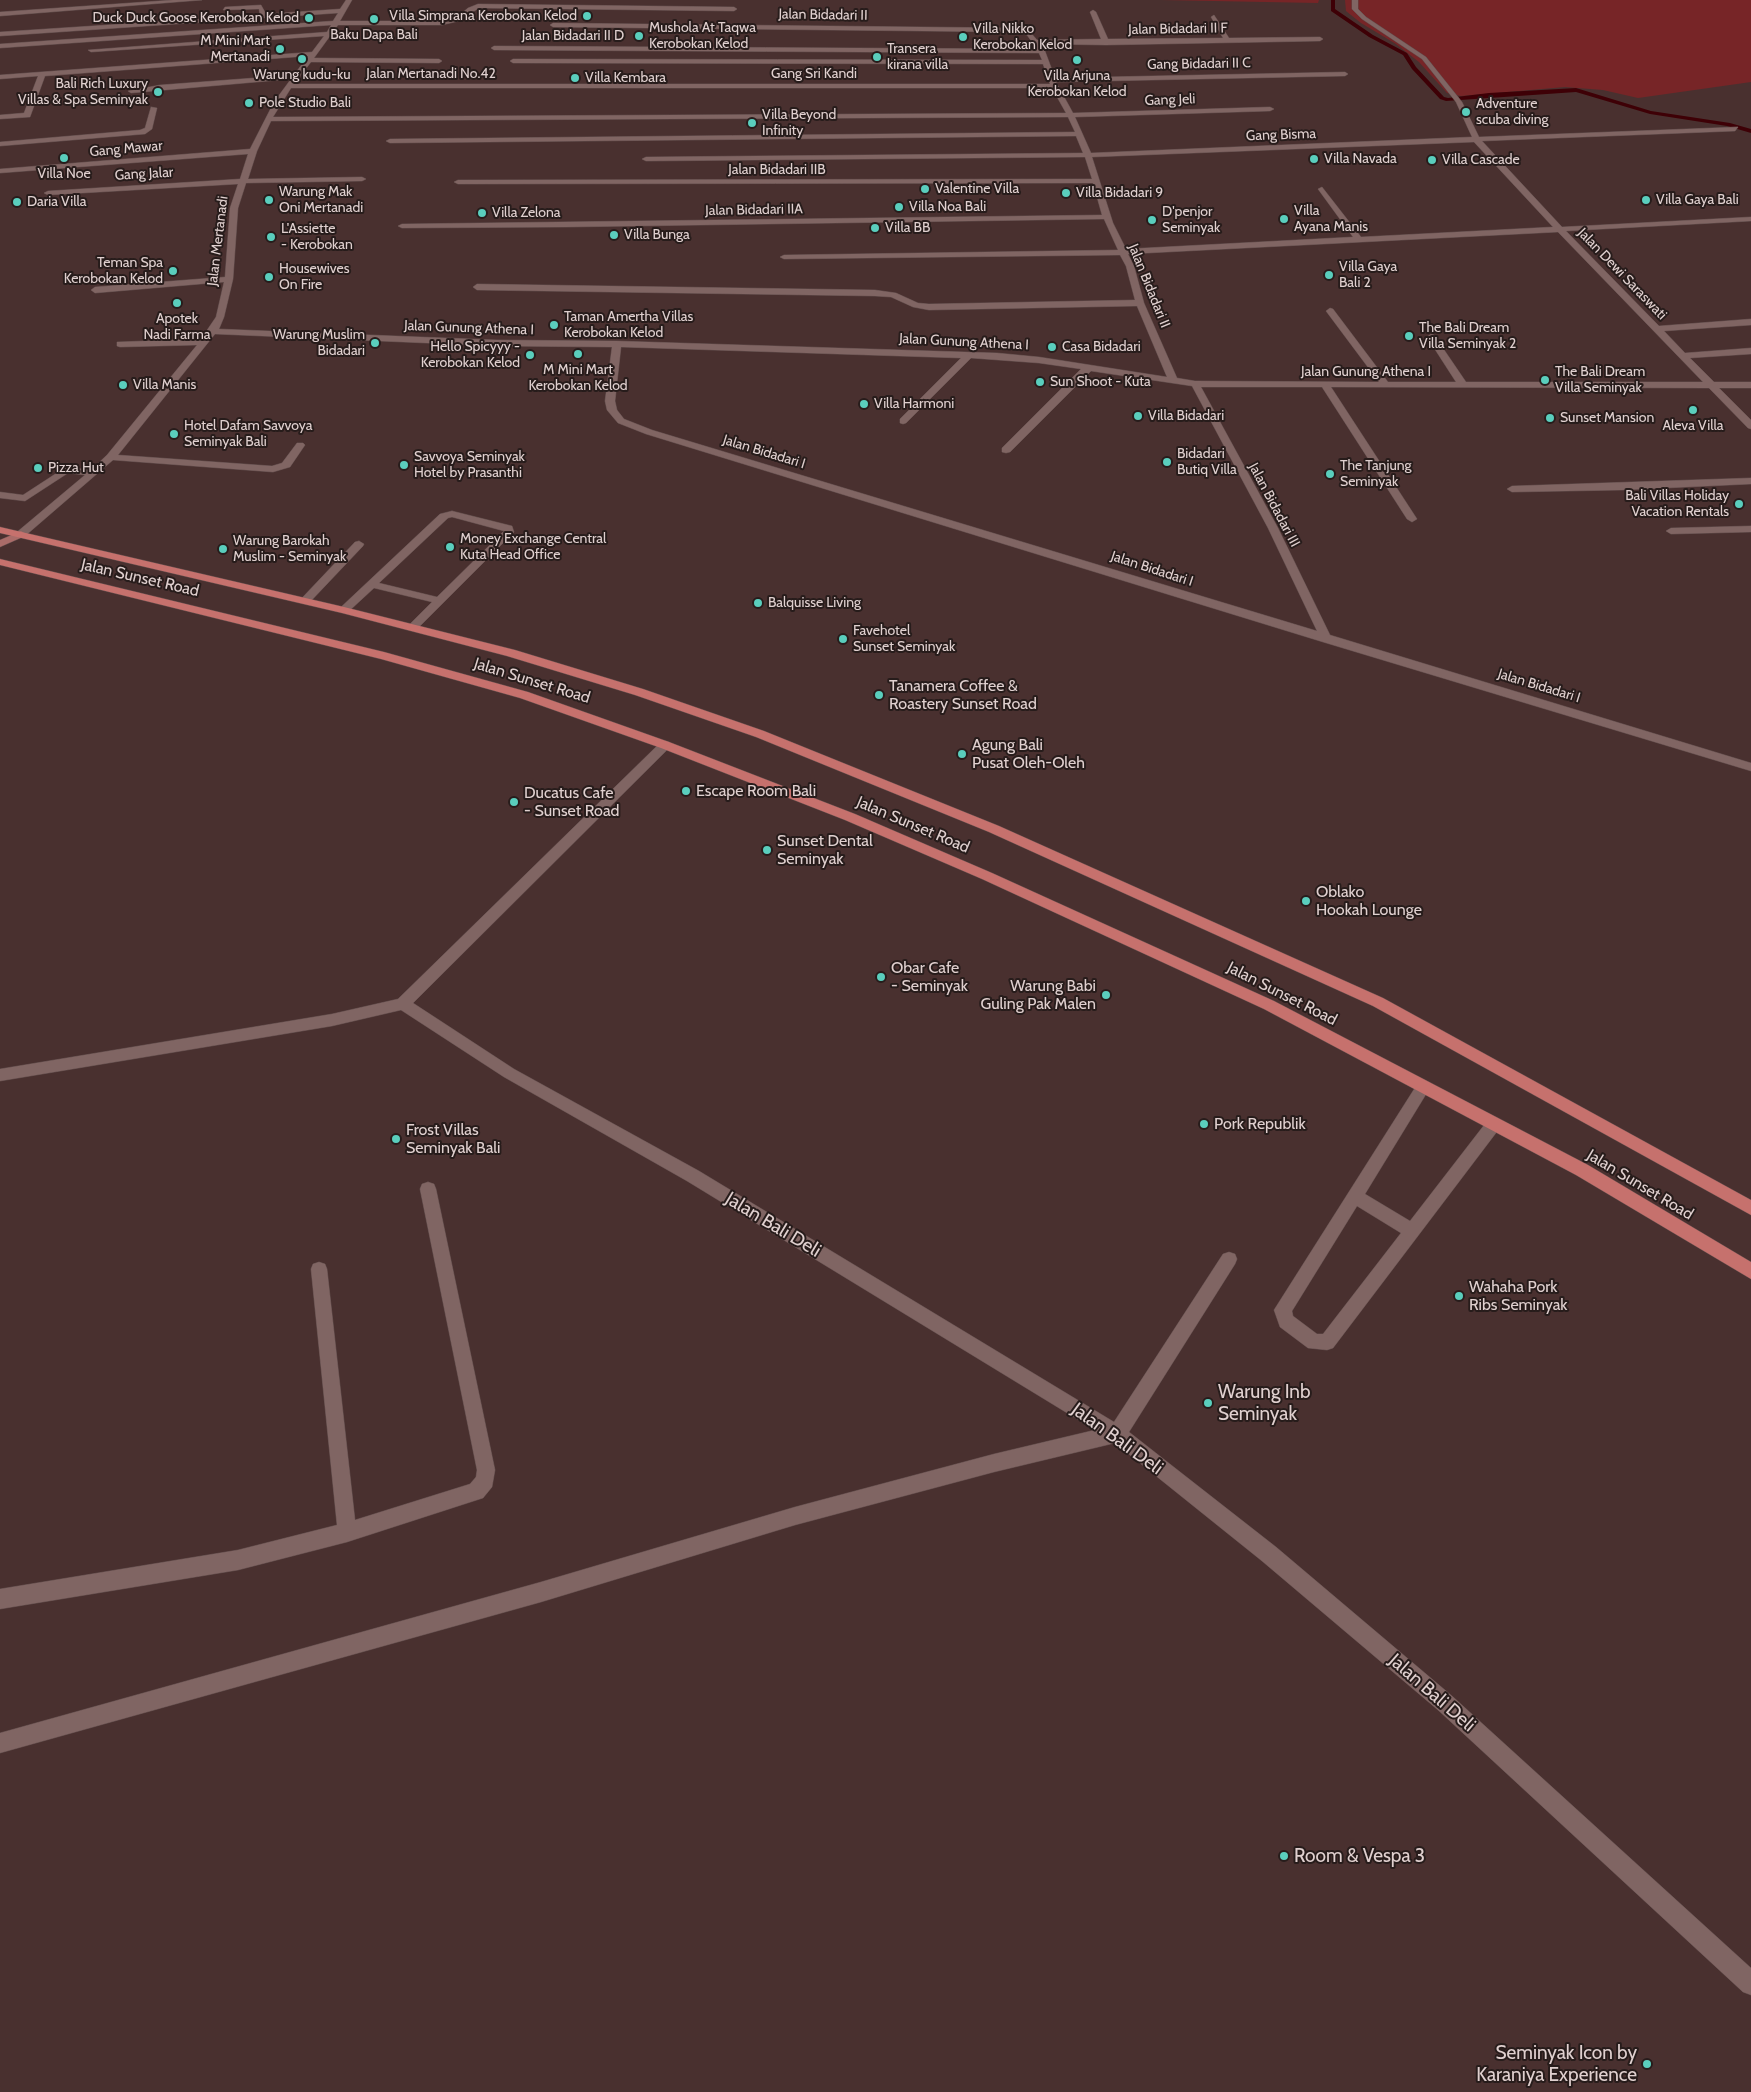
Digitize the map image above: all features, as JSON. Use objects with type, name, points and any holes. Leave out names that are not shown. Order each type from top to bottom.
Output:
[{"type":"highway","name":"Jalan Sunset Road","points":[[0,530],[344,610],[511,653],[676,705],[760,734],[994,829],[1378,1002],[1751,1208]]},
{"type":"highway","name":"Jalan Sunset Road","points":[[0,562],[384,656],[524,695],[665,744],[850,817],[996,880],[1269,1005],[1582,1170],[1751,1271]]},
{"type":"main road","name":"Jalan Mertanadi","points":[[0,544],[21,534]]},
{"type":"street","points":[[0,14],[199,0]]},
{"type":"street","name":"Jalan Dewi Saraswati","points":[[1355,0],[1355,8],[1364,18],[1424,58],[1457,99],[1476,139],[1559,229],[1751,426]]},
{"type":"street","points":[[339,3],[348,2]]},
{"type":"street","name":"Jalan Mertanadi","points":[[21,534],[95,473],[213,331],[220,317],[229,279],[234,208],[253,151],[268,119],[288,86],[329,34],[348,2]]},
{"type":"street","points":[[325,13],[330,4]]},
{"type":"street","points":[[0,46],[336,23],[442,23],[457,20],[474,7],[485,6],[734,9]]},
{"type":"street","points":[[221,9],[260,7],[264,16]]},
{"type":"street","points":[[0,34],[343,11]]},
{"type":"street","points":[[1093,12],[1106,43]]},
{"type":"street","points":[[1214,17],[1227,40]]},
{"type":"street","name":"Jalan Bidadari II","points":[[553,25],[1014,30],[1029,34],[1042,51],[1053,83],[1088,155],[1107,217],[1130,266],[1140,303],[1162,350],[1173,380]]},
{"type":"street","points":[[582,33],[586,25]]},
{"type":"street","points":[[86,50],[329,34]]},
{"type":"street","name":"Jalan Bidadari II F","points":[[1036,42],[1106,43],[1320,39]]},
{"type":"street","points":[[574,48],[578,41]]},
{"type":"street","name":"Jalan Bidadari II D","points":[[494,48],[1042,51]]},
{"type":"street","points":[[0,77],[311,57],[439,61]]},
{"type":"street","points":[[513,61],[1045,62]]},
{"type":"street","points":[[0,117],[27,115],[42,74]]},
{"type":"street","name":"Gang Bidadari II C","points":[[1053,83],[1345,74]]},
{"type":"street","points":[[131,91],[160,87],[295,77]]},
{"type":"street","name":"Gang Sri Kandi","points":[[574,86],[1053,83]]},
{"type":"street","name":"Jalan Mertanadi No.42","points":[[288,86],[574,86]]},
{"type":"street","points":[[0,144],[142,132],[148,129],[153,108]]},
{"type":"street","name":"Gang Jeli","points":[[268,119],[1070,115],[1270,109]]},
{"type":"street","points":[[1476,139],[1735,128]]},
{"type":"street","points":[[390,141],[1078,134]]},
{"type":"street","name":"Gang Bisma","points":[[646,159],[1088,155],[1476,139]]},
{"type":"street","name":"Gang Mawar","points":[[0,171],[253,151]]},
{"type":"street","name":"Gang Jalar","points":[[48,193],[242,181],[362,179]]},
{"type":"street","name":"Jalan Bidadari IIB","points":[[458,182],[1096,181]]},
{"type":"street","points":[[1322,189],[1360,241]]},
{"type":"street","name":"Jalan Bidadari IIA","points":[[402,226],[567,226],[1107,217]]},
{"type":"street","points":[[784,257],[1123,252],[1751,219]]},
{"type":"street","points":[[95,290],[229,279]]},
{"type":"street","points":[[478,287],[875,293],[893,295],[916,305],[929,307],[1140,303]]},
{"type":"street","points":[[1330,311],[1387,386]]},
{"type":"street","points":[[1656,329],[1751,322]]},
{"type":"street","name":"Jalan Gunung Athena I","points":[[213,331],[496,343],[617,344],[1020,357],[1195,384],[1712,386]]},
{"type":"street","points":[[1431,337],[1464,386]]},
{"type":"street","points":[[120,344],[205,342]]},
{"type":"street","name":"Jalan Bidadari I","points":[[617,344],[610,401],[612,410],[621,421],[649,432],[1327,640],[1496,689],[1751,767]]},
{"type":"street","points":[[1682,356],[1751,351]]},
{"type":"street","points":[[903,421],[969,355]]},
{"type":"street","points":[[1006,450],[1089,367]]},
{"type":"street","name":"Jalan Bidadari III","points":[[1195,384],[1273,528],[1327,640]]},
{"type":"street","points":[[1712,386],[1751,385]]},
{"type":"street","points":[[1326,386],[1412,519]]},
{"type":"street","points":[[110,456],[273,469],[286,466],[300,446]]},
{"type":"street","points":[[0,495],[25,498],[66,470],[95,473]]},
{"type":"street","points":[[1512,489],[1751,482]]},
{"type":"street","points":[[344,610],[448,515],[508,528],[509,532],[413,627]]},
{"type":"street","points":[[1672,531],[1751,529]]},
{"type":"street","points":[[305,601],[359,544]]},
{"type":"street","points":[[371,584],[440,601]]},
{"type":"street","points":[[0,1075],[332,1020],[403,1004],[665,744]]},
{"type":"street","name":"Jalan Bali Deli","points":[[403,1004],[509,1074],[693,1176],[1117,1434],[1269,1554],[1445,1703],[1751,1984]]},
{"type":"street","points":[[1423,1087],[1283,1310],[1286,1322],[1314,1342],[1327,1342],[1494,1124]]},
{"type":"street","points":[[0,1599],[238,1560],[347,1532],[476,1491],[484,1481],[486,1470],[428,1189]]},
{"type":"street","points":[[1355,1196],[1412,1231]]},
{"type":"street","points":[[0,1743],[541,1592],[795,1516],[994,1463],[1117,1434],[1229,1259]]},
{"type":"street","points":[[319,1269],[347,1532]]},
{"type":"shaded area","points":[[1161,0],[1319,0],[1318,3]]},
{"type":"shaded area","points":[[1345,0],[1751,0],[1751,82],[1638,98],[1603,90],[1565,87],[1461,96],[1447,93],[1419,62],[1396,44],[1361,23],[1346,11]]},
{"type":"waterway","points":[[1333,0],[1333,10],[1371,36],[1405,54],[1414,68],[1442,98],[1448,100],[1489,95],[1576,90],[1650,112],[1728,124],[1751,131]]},
{"type":"place","name":"Villa Simprana Kerobokan Kelod","points":[[587,16]]},
{"type":"place","name":"Duck Duck Goose Kerobokan Kelod","points":[[309,18]]},
{"type":"place","name":"Baku Dapa Bali","points":[[374,19]]},
{"type":"place","name":"Mushola At Taqwa Kerobokan Kelod","points":[[639,36]]},
{"type":"place","name":"Villa Nikko Kerobokan Kelod","points":[[963,37]]},
{"type":"place","name":"M Mini Mart Mertanadi","points":[[280,49]]},
{"type":"place","name":"Transera kirana villa","points":[[877,57]]},
{"type":"place","name":"Warung kudu-ku","points":[[302,59]]},
{"type":"place","name":"Villa Arjuna Kerobokan Kelod","points":[[1077,60]]},
{"type":"place","name":"Villa Kembara","points":[[575,78]]},
{"type":"place","name":"Bali Rich Luxury Villas & Spa Seminyak","points":[[158,92]]},
{"type":"place","name":"Pole Studio Bali","points":[[249,103]]},
{"type":"place","name":"Adventure scuba diving","points":[[1466,112]]},
{"type":"place","name":"Villa Beyond Infinity","points":[[752,123]]},
{"type":"place","name":"Villa Noe","points":[[64,158]]},
{"type":"place","name":"Villa Navada","points":[[1314,159]]},
{"type":"place","name":"Villa Cascade","points":[[1432,160]]},
{"type":"place","name":"Valentine Villa","points":[[925,189]]},
{"type":"place","name":"Villa Bidadari 9","points":[[1066,193]]},
{"type":"place","name":"Warung Mak Oni Mertanadi","points":[[269,200]]},
{"type":"place","name":"Villa Gaya Bali","points":[[1646,200]]},
{"type":"place","name":"Daria Villa","points":[[17,202]]},
{"type":"place","name":"Villa Noa Bali","points":[[899,207]]},
{"type":"place","name":"Villa Zelona","points":[[482,213]]},
{"type":"place","name":"Villa Ayana Manis","points":[[1284,219]]},
{"type":"place","name":"D'penjor Seminyak","points":[[1152,220]]},
{"type":"place","name":"Villa BB","points":[[875,228]]},
{"type":"place","name":"Villa Bunga","points":[[614,235]]},
{"type":"place","name":"L'Assiette - Kerobokan","points":[[271,237]]},
{"type":"place","name":"Teman Spa Kerobokan Kelod","points":[[173,271]]},
{"type":"place","name":"Villa Gaya Bali 2","points":[[1329,275]]},
{"type":"place","name":"Housewives On Fire","points":[[269,277]]},
{"type":"place","name":"Apotek Nadi Farma","points":[[177,303]]},
{"type":"place","name":"Taman Amertha Villas Kerobokan Kelod","points":[[554,325]]},
{"type":"place","name":"The Bali Dream Villa Seminyak 2","points":[[1409,336]]},
{"type":"place","name":"Warung Muslim Bidadari","points":[[375,343]]},
{"type":"place","name":"Casa Bidadari","points":[[1052,347]]},
{"type":"place","name":"M Mini Mart Kerobokan Kelod","points":[[578,354]]},
{"type":"place","name":"Hello Spicyyy - Kerobokan Kelod","points":[[530,355]]},
{"type":"place","name":"The Bali Dream Villa Seminyak","points":[[1545,380]]},
{"type":"place","name":"Sun Shoot - Kuta","points":[[1040,382]]},
{"type":"place","name":"Villa Manis","points":[[123,385]]},
{"type":"place","name":"Villa Harmoni","points":[[864,404]]},
{"type":"place","name":"Aleva Villa","points":[[1693,410]]},
{"type":"place","name":"Villa Bidadari","points":[[1138,416]]},
{"type":"place","name":"Sunset Mansion","points":[[1550,418]]},
{"type":"place","name":"Hotel Dafam Savvoya Seminyak Bali","points":[[174,434]]},
{"type":"place","name":"Bidadari Butiq Villa","points":[[1167,462]]},
{"type":"place","name":"Savvoya Seminyak Hotel by Prasanthi","points":[[404,465]]},
{"type":"place","name":"Pizza Hut","points":[[38,468]]},
{"type":"place","name":"The Tanjung Seminyak","points":[[1330,474]]},
{"type":"place","name":"Bali Villas Holiday Vacation Rentals","points":[[1739,504]]},
{"type":"place","name":"Money Exchange Central Kuta Head Office","points":[[450,547]]},
{"type":"place","name":"Warung Barokah Muslim - Seminyak","points":[[223,549]]},
{"type":"place","name":"Balquisse Living","points":[[758,603]]},
{"type":"place","name":"Favehotel Sunset Seminyak","points":[[843,639]]},
{"type":"place","name":"Tanamera Coffee & Roastery Sunset Road","points":[[879,695]]},
{"type":"place","name":"Agung Bali Pusat Oleh-Oleh","points":[[962,754]]},
{"type":"place","name":"Escape Room Bali","points":[[686,791]]},
{"type":"place","name":"Ducatus Cafe - Sunset Road","points":[[514,802]]},
{"type":"place","name":"Sunset Dental Seminyak","points":[[767,850]]},
{"type":"place","name":"Oblako Hookah Lounge","points":[[1306,901]]},
{"type":"place","name":"Obar Cafe - Seminyak","points":[[881,977]]},
{"type":"place","name":"Warung Babi Guling Pak Malen","points":[[1106,995]]},
{"type":"place","name":"Pork Republik","points":[[1204,1124]]},
{"type":"place","name":"Frost Villas Seminyak Bali","points":[[396,1139]]},
{"type":"place","name":"Wahaha Pork Ribs Seminyak","points":[[1459,1296]]},
{"type":"place","name":"Warung Inb Seminyak","points":[[1208,1403]]},
{"type":"place","name":"Room & Vespa 3","points":[[1284,1856]]},
{"type":"place","name":"Seminyak Icon by Karaniya Experience","points":[[1647,2064]]}]
